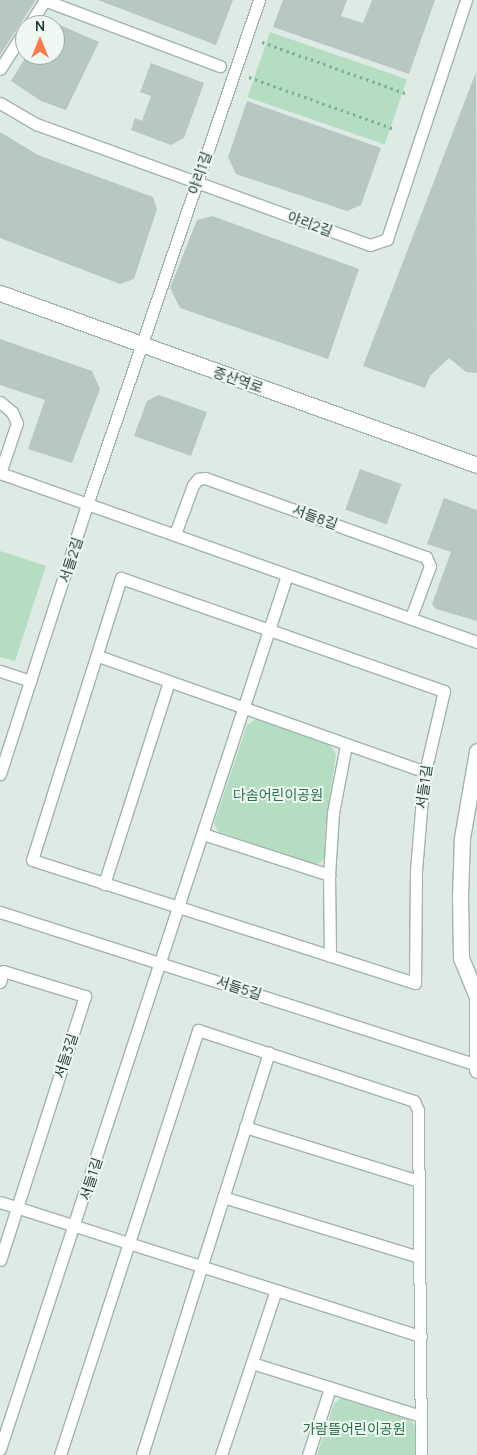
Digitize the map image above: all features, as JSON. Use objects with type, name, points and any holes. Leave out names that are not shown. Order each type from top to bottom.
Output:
[{"type":"street","points":[[35,15],[45,0],[220,66]]},
{"type":"street","name":"야리1길","points":[[141,346],[259,0]]},
{"type":"street","name":"야리2길","points":[[0,103],[36,124],[370,245],[387,239],[466,0]]},
{"type":"street","points":[[0,69],[15,46]]},
{"type":"street","name":"증산역로","points":[[0,293],[141,346],[477,465]]},
{"type":"street","name":"서들2길","points":[[0,774],[88,502],[141,346]]},
{"type":"street","points":[[0,402],[12,412],[17,423],[0,473],[88,502],[477,642]]},
{"type":"street","name":"서들8길","points":[[175,534],[193,485],[198,478],[205,478],[426,557],[430,566],[411,618]]},
{"type":"street","name":"서들1길","points":[[0,1449],[76,1226],[204,834],[268,628],[287,575]]},
{"type":"street","name":"서들1길","points":[[121,578],[444,691],[425,772],[416,871],[415,983],[32,860],[98,656],[121,578]]},
{"type":"street","points":[[98,656],[425,772]]},
{"type":"street","points":[[0,671],[30,681]]},
{"type":"street","points":[[104,884],[169,681]]},
{"type":"street","points":[[330,956],[329,875],[333,813],[346,745]]},
{"type":"street","points":[[477,751],[462,838],[460,897],[461,958],[477,996]]},
{"type":"street","points":[[204,834],[329,875]]},
{"type":"street","name":"서들5길","points":[[0,912],[477,1065]]},
{"type":"street","name":"서들3길","points":[[0,982],[4,971],[85,996],[0,1260]]},
{"type":"street","points":[[477,985],[477,1070]]},
{"type":"street","points":[[60,1455],[198,1030],[414,1101],[418,1110],[421,1455]]},
{"type":"street","points":[[142,1455],[269,1053]]},
{"type":"street","points":[[245,1127],[418,1180]]},
{"type":"street","points":[[223,1197],[419,1257]]},
{"type":"street","points":[[0,1202],[129,1245],[202,1266],[421,1336]]},
{"type":"street","points":[[221,1455],[276,1290]]},
{"type":"street","points":[[252,1363],[421,1416]]},
{"type":"street","points":[[308,1455],[330,1388]]},
{"type":"path","points":[[262,42],[408,94]]},
{"type":"path","points":[[249,77],[395,129]]},
{"type":"green space","points":[[270,32],[407,79],[385,144],[248,97]]},
{"type":"green space","points":[[0,551],[46,566],[15,661],[0,657]]},
{"type":"green space","name":"다솜어린이공원","points":[[256,719],[329,744],[336,754],[325,831],[325,858],[316,865],[219,832],[214,824],[247,725]]},
{"type":"green space","name":"가람뜰어린이공원","points":[[341,1398],[410,1420],[416,1427],[416,1455],[317,1455],[334,1404]]},
{"type":"building","points":[[0,0],[36,0],[26,15],[15,15],[15,32],[0,55]]},
{"type":"building","points":[[98,0],[233,0],[216,45]]},
{"type":"building","points":[[283,0],[347,0],[341,16],[363,23],[372,0],[435,0],[409,74],[273,27]]},
{"type":"building","points":[[65,27],[99,42],[66,110],[41,101],[11,81],[21,65],[65,65]]},
{"type":"building","points":[[151,63],[204,83],[184,138],[171,145],[131,130],[135,118],[142,121],[151,96],[140,92]]},
{"type":"building","points":[[476,72],[477,373],[466,372],[449,358],[430,376],[425,388],[363,366]]},
{"type":"building","points":[[247,101],[381,148],[361,205],[347,211],[236,174],[228,157]]},
{"type":"building","points":[[0,132],[38,155],[153,197],[157,209],[134,279],[120,284],[0,238]]},
{"type":"building","points":[[212,216],[359,269],[328,359],[180,308],[170,288],[197,220]]},
{"type":"building","points":[[0,339],[92,371],[100,389],[72,463],[28,449],[45,400],[0,385]]},
{"type":"building","points":[[159,395],[207,412],[191,456],[134,436],[147,401]]},
{"type":"building","points":[[360,469],[401,484],[387,524],[345,509]]},
{"type":"building","points":[[444,498],[477,510],[477,621],[436,609],[432,604],[451,552],[427,544]]}]
